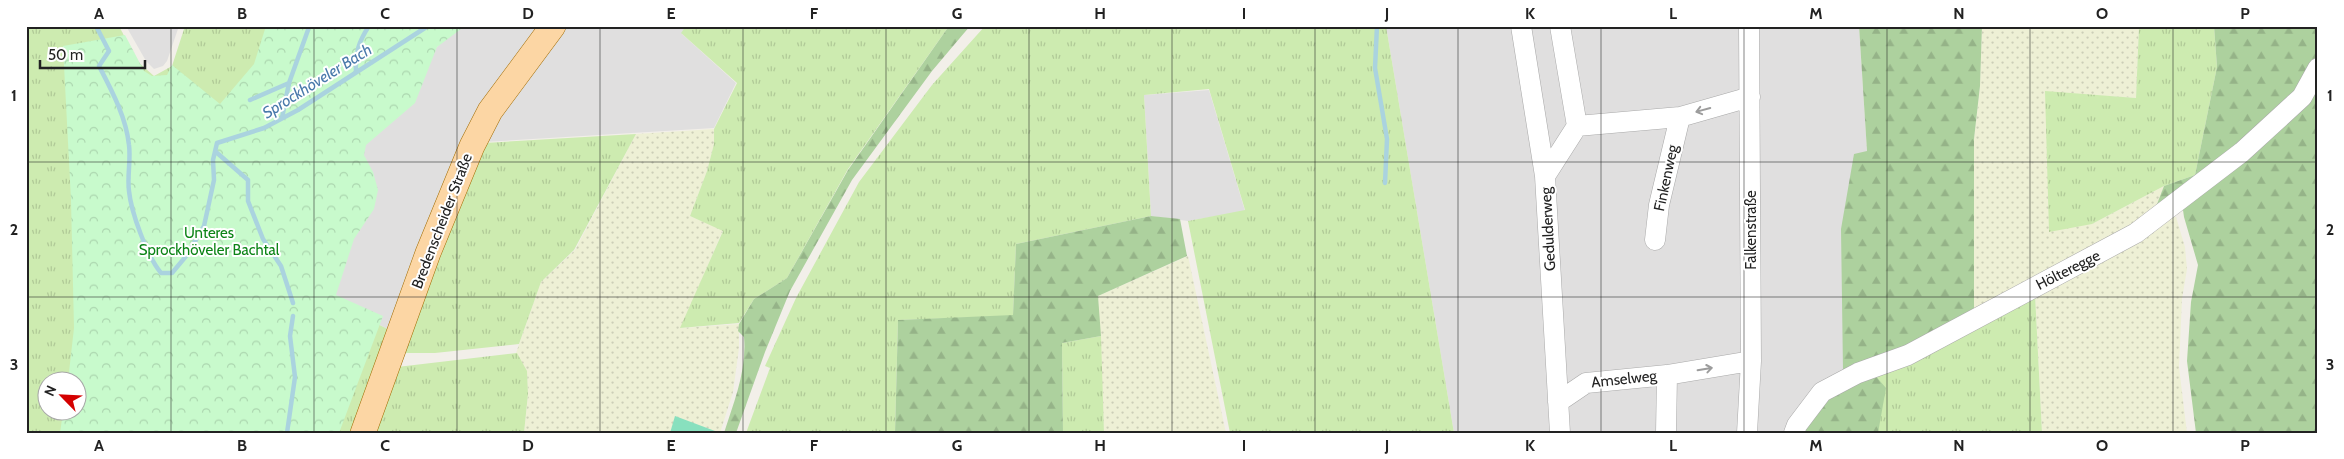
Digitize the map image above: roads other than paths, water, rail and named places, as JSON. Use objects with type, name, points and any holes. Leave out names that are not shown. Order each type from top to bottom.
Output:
[{"type":"main road","name":"Bredenscheider Straße","points":[[363,433],[428,252],[472,146],[490,111],[553,26]]},
{"type":"street","name":"Gedulderweg","points":[[1521,26],[1545,176],[1560,433]]},
{"type":"street","points":[[1545,176],[1577,126],[1560,26]]},
{"type":"street","name":"Falkenstraße","points":[[1747,433],[1751,361],[1749,26]]},
{"type":"street","name":"Hölteregge","points":[[1794,433],[1797,425],[1822,392],[1858,373],[1908,355],[2136,233],[2242,152],[2302,97],[2318,68]]},
{"type":"street","points":[[1577,126],[1680,117],[1750,97]]},
{"type":"street","name":"Finkenweg","points":[[1655,240],[1659,205],[1680,117]]},
{"type":"street","name":"Amselweg","points":[[1558,402],[1586,383],[1667,375],[1751,361]]},
{"type":"street","name":"Amselweg","points":[[1666,433],[1667,375]]},
{"type":"waterway","points":[[96,26],[109,51],[99,66],[118,104],[125,124],[129,151],[130,200],[140,234],[150,256],[161,273],[172,273],[187,255],[204,226],[214,180],[213,160],[217,143],[264,128],[298,110],[428,26]]},
{"type":"waterway","points":[[356,72],[358,48],[369,26]]},
{"type":"waterway","points":[[1377,26],[1375,68],[1387,139],[1385,183]]},
{"type":"waterway","points":[[282,118],[289,83],[308,30]]},
{"type":"waterway","points":[[250,100],[289,83]]},
{"type":"waterway","name":"Sprockhöveler Bach","points":[[216,152],[248,180],[248,201],[263,239],[281,266],[293,303]]},
{"type":"waterway","name":"Sprockhöveler Bach","points":[[287,433],[295,377],[290,336],[293,316]]},
{"type":"park label","name":"Unteres Sprockhöveler Bachtal","points":[[209,242]]}]
